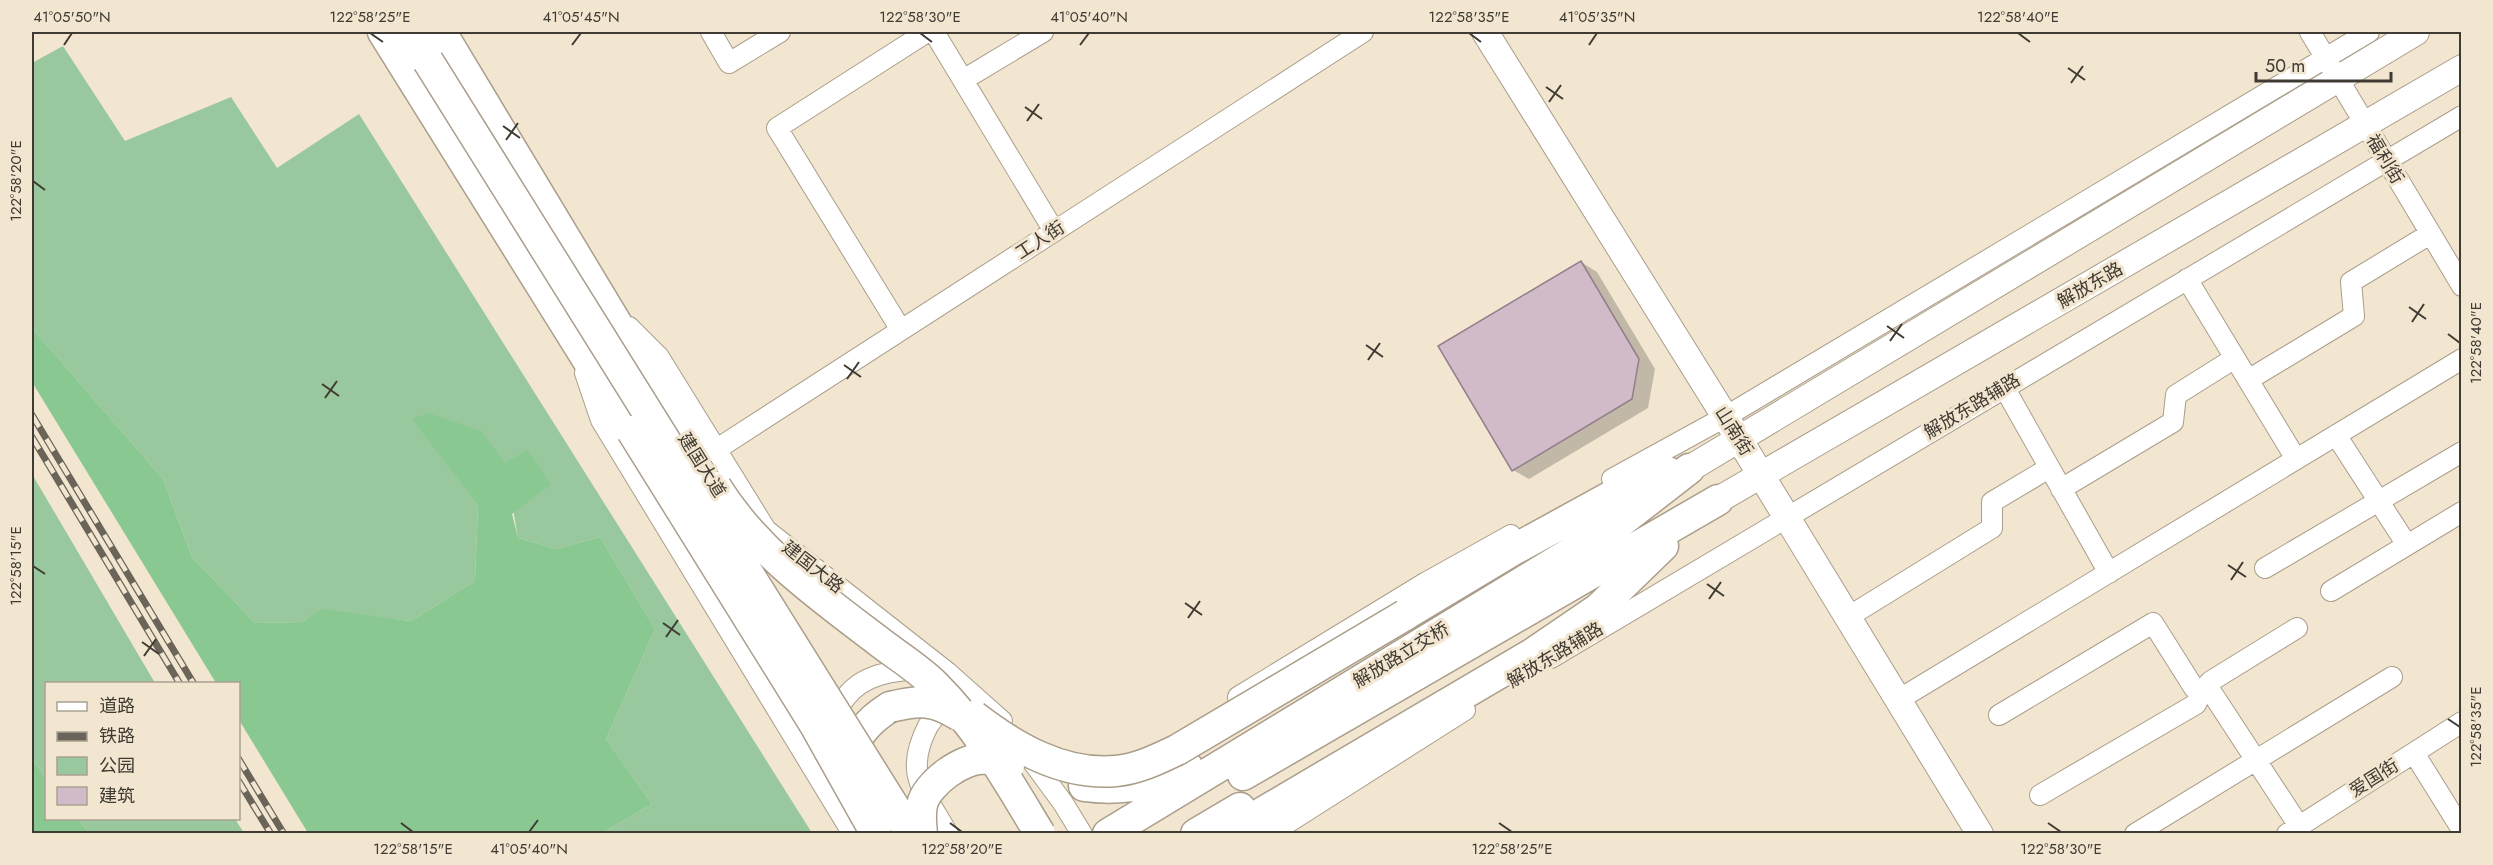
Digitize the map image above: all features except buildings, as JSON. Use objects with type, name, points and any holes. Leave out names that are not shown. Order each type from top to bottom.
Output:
[{"type":"highway","points":[[383,32],[815,725],[836,784],[876,834]]},
{"type":"highway","name":"建国大道","points":[[409,32],[911,834]]},
{"type":"highway","name":"建国大道","points":[[441,32],[729,508],[772,555],[855,624],[940,678],[980,716],[1040,834]]},
{"type":"highway","points":[[940,678],[1019,748],[1055,763],[1088,770],[1117,771],[1147,764],[1177,750],[1505,555],[1639,481],[1668,471],[1689,469]]},
{"type":"highway","name":"解放路立交桥","points":[[1108,834],[1617,524],[1689,469]]},
{"type":"highway","points":[[922,834],[922,804],[932,787],[946,774],[974,759],[986,759],[1084,786],[1117,789],[1154,783],[1183,769],[1561,539],[1660,489]]},
{"type":"highway","points":[[1226,834],[1472,697],[1598,609],[1649,558],[1718,500]]},
{"type":"highway","name":"解放路立交桥","points":[[1144,834],[1718,500]]},
{"type":"highway","points":[[1197,834],[1591,597],[1649,558]]},
{"type":"highway","points":[[836,784],[863,730],[873,718],[890,707],[913,701],[941,704],[980,716]]},
{"type":"main road","name":"山南街","points":[[1485,32],[1739,439],[1980,834]]},
{"type":"main road","points":[[1689,469],[2332,68],[2416,32]]},
{"type":"main road","name":"解放东路","points":[[1718,500],[2462,68]]},
{"type":"street","points":[[711,32],[729,63],[780,32]]},
{"type":"street","points":[[901,330],[777,128],[927,32]]},
{"type":"street","points":[[934,32],[1054,231]]},
{"type":"street","points":[[963,80],[1043,32]]},
{"type":"street","name":"工人街","points":[[717,450],[1363,32]]},
{"type":"street","name":"福利街","points":[[2310,32],[2462,286]]},
{"type":"street","points":[[1015,736],[1049,753],[1075,759],[1100,761],[1135,754],[1174,736],[1425,583],[1725,417],[2332,68],[2369,32]]},
{"type":"street","name":"解放东路辅路","points":[[1270,834],[1472,697],[1786,516],[2462,116]]},
{"type":"street","points":[[2248,380],[2354,316],[2351,282],[2430,234]]},
{"type":"street","points":[[2187,279],[2296,459]]},
{"type":"street","name":"建国大路","points":[[601,298],[659,357],[766,530],[940,678]]},
{"type":"street","points":[[570,331],[601,420],[836,784]]},
{"type":"street","points":[[2061,489],[2173,422],[2176,395],[2235,358]]},
{"type":"street","points":[[1898,700],[2462,359]]},
{"type":"street","points":[[2004,387],[2109,573]]},
{"type":"street","points":[[2336,435],[2407,545]]},
{"type":"street","points":[[2265,568],[2462,452]]},
{"type":"street","points":[[1848,617],[1992,528],[1992,502],[2049,468]]},
{"type":"street","points":[[2331,591],[2462,512]]},
{"type":"street","points":[[1425,583],[1505,555]]},
{"type":"street","points":[[1999,715],[2153,623],[2194,688],[2210,690],[2256,761],[2293,830]]},
{"type":"street","points":[[2040,795],[2196,704],[2203,689],[2211,681],[2297,628]]},
{"type":"street","points":[[853,834],[836,784],[823,759],[830,726],[846,696],[862,683],[898,669],[940,678]]},
{"type":"street","points":[[2135,834],[2392,677]]},
{"type":"street","points":[[948,834],[919,783],[915,759],[920,742],[931,721],[947,705],[971,703],[980,716],[1006,724],[1063,803],[1082,834]]},
{"type":"street","name":"爱国街","points":[[2293,830],[2462,723]]},
{"type":"street","points":[[2414,753],[2455,830]]},
{"type":"green space","points":[[63,46],[125,141],[231,97],[277,168],[359,114],[812,833],[602,833],[652,804],[606,739],[655,629],[600,537],[556,549],[518,538],[505,463],[413,419],[478,506],[475,581],[411,621],[322,610],[302,622],[255,623],[192,557],[163,479],[32,328],[32,63]]},
{"type":"green space","points":[[32,328],[163,479],[192,557],[255,623],[302,622],[322,609],[411,621],[475,581],[478,506],[412,419],[428,413],[481,431],[505,463],[527,450],[551,484],[512,514],[518,538],[556,549],[600,537],[655,629],[606,739],[652,804],[602,833],[308,833],[240,722],[240,682],[215,682],[32,382]]},
{"type":"green space","points":[[32,474],[154,682],[45,682],[45,777],[32,759]]},
{"type":"green space","points":[[32,759],[45,777],[45,820],[79,820],[89,833],[32,833]]},
{"type":"green space","points":[[79,820],[236,820],[244,833],[89,833]]},
{"type":"railway","points":[[32,415],[193,682]]},
{"type":"railway","points":[[32,437],[179,682]]},
{"type":"railway","points":[[240,761],[284,834]]},
{"type":"railway","points":[[240,783],[271,834]]}]
